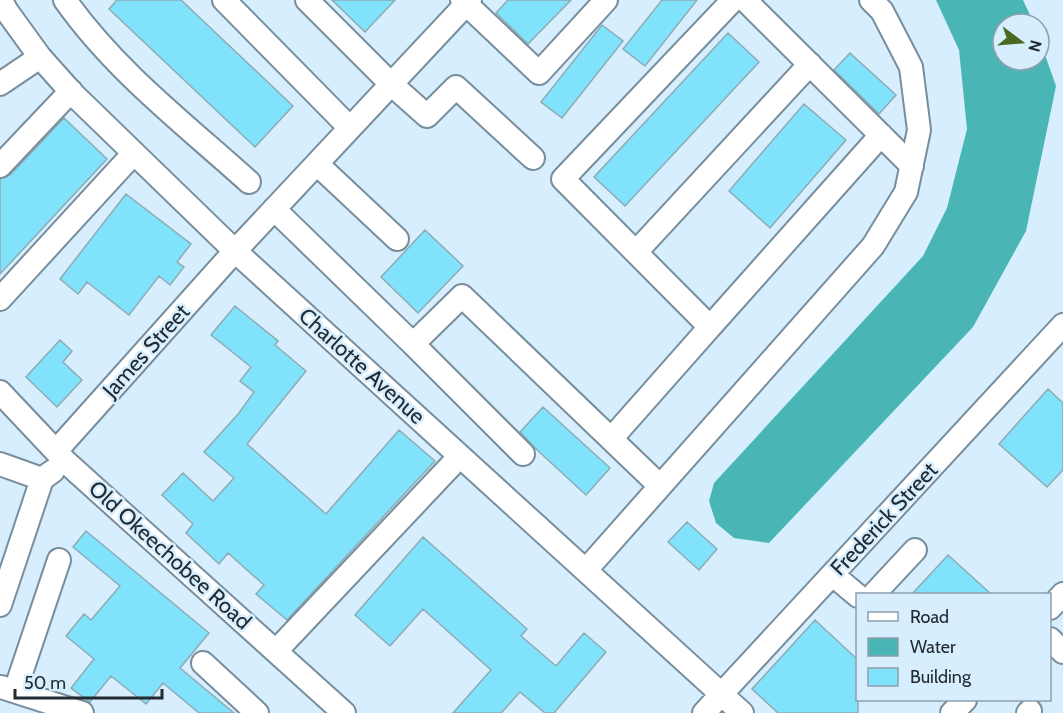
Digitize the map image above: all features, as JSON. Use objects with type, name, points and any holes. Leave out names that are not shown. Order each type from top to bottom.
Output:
[{"type":"street","name":"Charlotte Avenue","points":[[1,0],[40,57],[71,92],[235,251],[742,713]]},
{"type":"street","points":[[65,0],[85,28],[129,74],[249,182]]},
{"type":"street","points":[[224,0],[350,128]]},
{"type":"street","points":[[307,0],[391,84],[427,116],[456,87],[533,158]]},
{"type":"street","points":[[466,1],[540,73],[606,0]]},
{"type":"street","points":[[710,327],[563,179],[733,0]]},
{"type":"street","points":[[745,0],[912,166]]},
{"type":"street","points":[[586,570],[873,246],[906,192],[919,130],[911,67],[882,11],[871,0]]},
{"type":"street","name":"James Street","points":[[42,479],[235,251],[466,1]]},
{"type":"street","points":[[0,84],[40,57]]},
{"type":"street","points":[[636,252],[810,64]]},
{"type":"street","points":[[0,166],[71,92]]},
{"type":"street","points":[[611,439],[881,135]]},
{"type":"street","points":[[0,299],[134,153]]},
{"type":"street","points":[[317,164],[397,239]]},
{"type":"street","points":[[274,209],[523,454]]},
{"type":"street","points":[[413,344],[462,296],[660,486]]},
{"type":"street","name":"Frederick Street","points":[[705,713],[1063,325]]},
{"type":"street","name":"Old Okeechobee Road","points":[[0,392],[61,457],[344,713]]},
{"type":"street","points":[[276,651],[460,456]]},
{"type":"street","points":[[0,464],[42,479],[0,604]]},
{"type":"street","points":[[875,593],[915,550]]},
{"type":"street","points":[[59,560],[7,689],[82,713]]},
{"type":"street","points":[[833,575],[856,594]]},
{"type":"street","points":[[1051,607],[1063,594]]},
{"type":"street","points":[[1051,640],[1063,652]]},
{"type":"street","points":[[203,663],[256,713]]},
{"type":"street","points":[[952,713],[963,701]]},
{"type":"water","points":[[936,0],[1023,0],[1028,12],[991,12],[991,72],[1051,72],[1056,86],[1026,231],[973,327],[769,543],[734,538],[716,523],[709,501],[714,483],[923,256],[947,208],[967,129],[959,50]]},
{"type":"building","points":[[117,0],[181,0],[293,106],[255,147],[109,9]]},
{"type":"building","points":[[332,0],[395,0],[365,32]]},
{"type":"building","points":[[508,0],[571,0],[528,44],[496,13]]},
{"type":"building","points":[[662,0],[697,0],[645,66],[623,49]]},
{"type":"building","points":[[602,25],[623,41],[562,118],[541,102]]},
{"type":"building","points":[[728,33],[759,62],[625,206],[594,177]]},
{"type":"building","points":[[850,53],[896,95],[879,114],[834,70]]},
{"type":"building","points":[[804,104],[846,140],[770,228],[729,191]]},
{"type":"building","points":[[64,118],[107,159],[0,274],[0,179],[10,175]]},
{"type":"building","points":[[126,194],[191,244],[177,262],[184,267],[170,285],[159,276],[129,315],[87,282],[78,294],[60,279]]},
{"type":"building","points":[[425,230],[463,266],[418,313],[381,277]]},
{"type":"building","points":[[235,306],[278,341],[275,345],[306,371],[247,444],[326,514],[399,430],[435,461],[287,620],[256,594],[264,585],[228,553],[219,564],[186,533],[193,524],[162,495],[183,473],[213,501],[234,478],[204,452],[239,413],[254,392],[240,381],[251,367],[211,335]]},
{"type":"building","points":[[60,340],[72,351],[63,362],[82,380],[57,407],[26,377]]},
{"type":"building","points":[[1048,389],[1063,403],[1063,470],[1047,487],[999,444]]},
{"type":"building","points":[[543,407],[610,468],[586,495],[520,432]]},
{"type":"building","points":[[687,522],[717,549],[699,570],[668,542]]},
{"type":"building","points":[[86,531],[209,633],[180,668],[234,713],[199,713],[163,683],[146,704],[111,676],[90,702],[71,688],[94,659],[66,636],[84,614],[91,620],[120,586],[73,547]]},
{"type":"building","points":[[423,537],[527,629],[521,636],[556,666],[584,633],[606,652],[554,713],[545,713],[520,692],[501,713],[453,713],[491,670],[423,609],[390,646],[355,615]]},
{"type":"building","points":[[948,555],[990,593],[913,593]]},
{"type":"building","points":[[815,620],[856,658],[858,713],[778,713],[752,689]]}]
